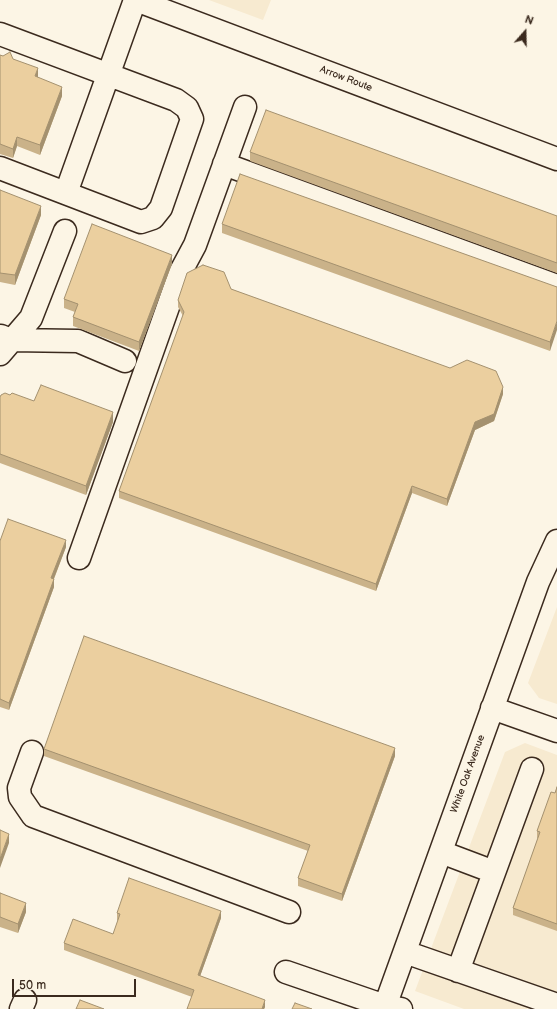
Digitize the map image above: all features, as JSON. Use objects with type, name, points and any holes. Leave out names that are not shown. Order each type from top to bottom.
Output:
[{"type":"street","points":[[66,193],[135,0]]},
{"type":"street","name":"Arrow Route","points":[[135,0],[557,159]]},
{"type":"street","points":[[0,34],[176,100],[187,108],[192,119],[161,208],[153,218],[140,222],[0,168]]},
{"type":"street","points":[[79,558],[180,273],[195,245],[245,107]]},
{"type":"street","points":[[224,164],[557,286]]},
{"type":"street","points":[[4,343],[30,318],[65,231]]},
{"type":"street","points":[[4,343],[78,342],[125,361]]},
{"type":"street","name":"White Oak Avenue","points":[[390,1008],[405,952],[492,708],[538,582],[557,541]]},
{"type":"street","points":[[492,708],[557,731]]},
{"type":"street","points":[[32,752],[19,788],[20,797],[33,816],[289,912]]},
{"type":"street","points":[[458,971],[532,769]]},
{"type":"street","points":[[441,852],[494,872]]},
{"type":"street","points":[[405,952],[557,1005]]},
{"type":"street","points":[[286,972],[390,1008]]},
{"type":"shaded area","points":[[209,0],[271,0],[263,20]]},
{"type":"shaded area","points":[[557,607],[557,704],[539,698],[528,683]]},
{"type":"shaded area","points":[[525,743],[557,755],[557,1009],[464,1009],[415,991],[505,752]]},
{"type":"building","points":[[10,52],[13,59],[38,68],[35,76],[62,87],[40,145],[17,137],[13,149],[0,144],[0,55],[3,56]]},
{"type":"building","points":[[266,110],[557,216],[557,263],[250,152]]},
{"type":"building","points":[[240,174],[557,287],[557,321],[550,342],[222,224]]},
{"type":"building","points":[[0,190],[41,206],[15,275],[0,273]]},
{"type":"building","points":[[92,224],[172,255],[139,342],[73,317],[78,304],[64,299]]},
{"type":"building","points":[[203,265],[224,272],[231,289],[450,368],[467,360],[496,371],[503,387],[494,414],[475,422],[447,499],[412,486],[376,584],[119,491],[184,312],[178,300],[187,273]]},
{"type":"building","points":[[41,385],[113,412],[86,486],[0,454],[1,395],[5,393],[10,395],[12,393],[34,401]]},
{"type":"building","points":[[8,519],[66,540],[51,578],[54,579],[9,703],[0,699],[0,541]]},
{"type":"building","points":[[84,636],[395,748],[342,894],[298,878],[310,845],[44,749]]},
{"type":"building","points":[[557,787],[557,924],[513,908],[540,832],[537,831],[551,792],[555,793]]},
{"type":"building","points":[[0,830],[9,834],[0,859]]},
{"type":"building","points":[[129,878],[221,911],[198,975],[265,1000],[262,1009],[187,1009],[194,990],[64,943],[73,919],[113,934],[120,914],[117,913]]},
{"type":"building","points":[[0,893],[26,903],[18,924],[0,917]]},
{"type":"building","points":[[80,1000],[104,1009],[76,1009]]},
{"type":"building","points":[[295,1003],[312,1009],[292,1009]]}]
